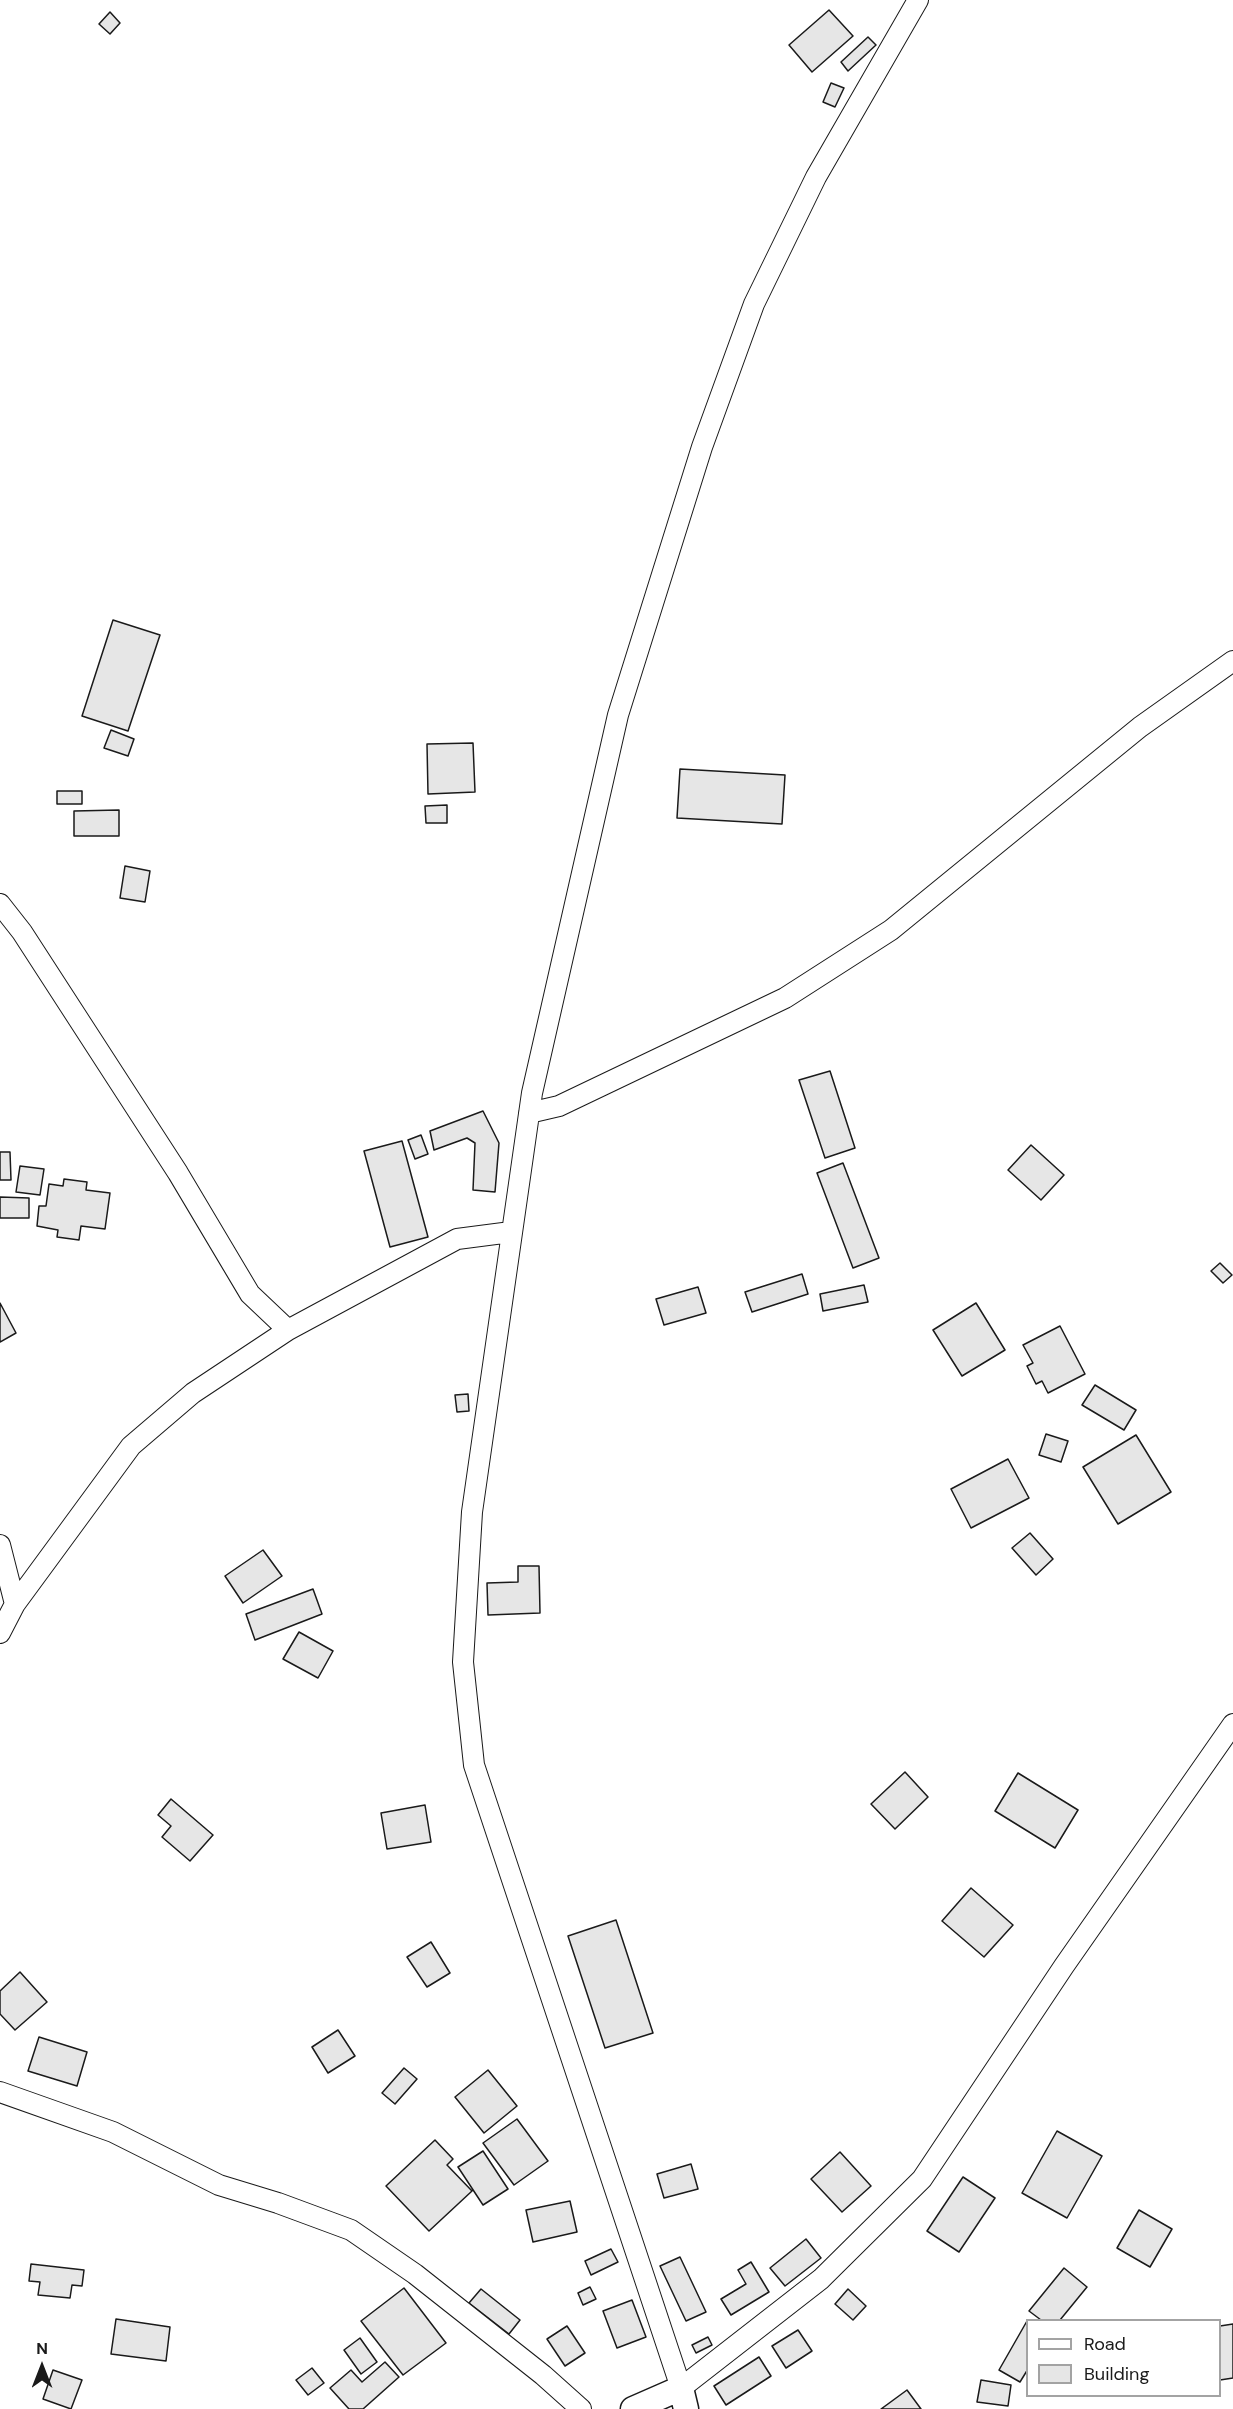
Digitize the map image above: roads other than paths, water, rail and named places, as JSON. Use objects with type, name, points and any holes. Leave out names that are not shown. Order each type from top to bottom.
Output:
[{"type":"street","points":[[684,2398],[474,1764],[463,1662],[472,1512],[529,1113],[618,715],[702,447],[754,304],[816,177],[918,0]]},
{"type":"street","points":[[529,1113],[559,1106],[785,998],[891,930],[1140,727],[1233,661]]},
{"type":"street","points":[[0,904],[22,932],[178,1173],[250,1294],[288,1329]]},
{"type":"street","points":[[0,1633],[15,1604],[131,1446],[193,1393],[288,1329],[457,1239],[511,1232]]},
{"type":"street","points":[[0,1545],[15,1604]]},
{"type":"street","points":[[633,2409],[684,2398],[821,2279],[921,2179],[1057,1976],[1233,1724]]},
{"type":"street","points":[[0,2092],[113,2132],[219,2185],[278,2203],[351,2230],[415,2274],[581,2409]]}]
